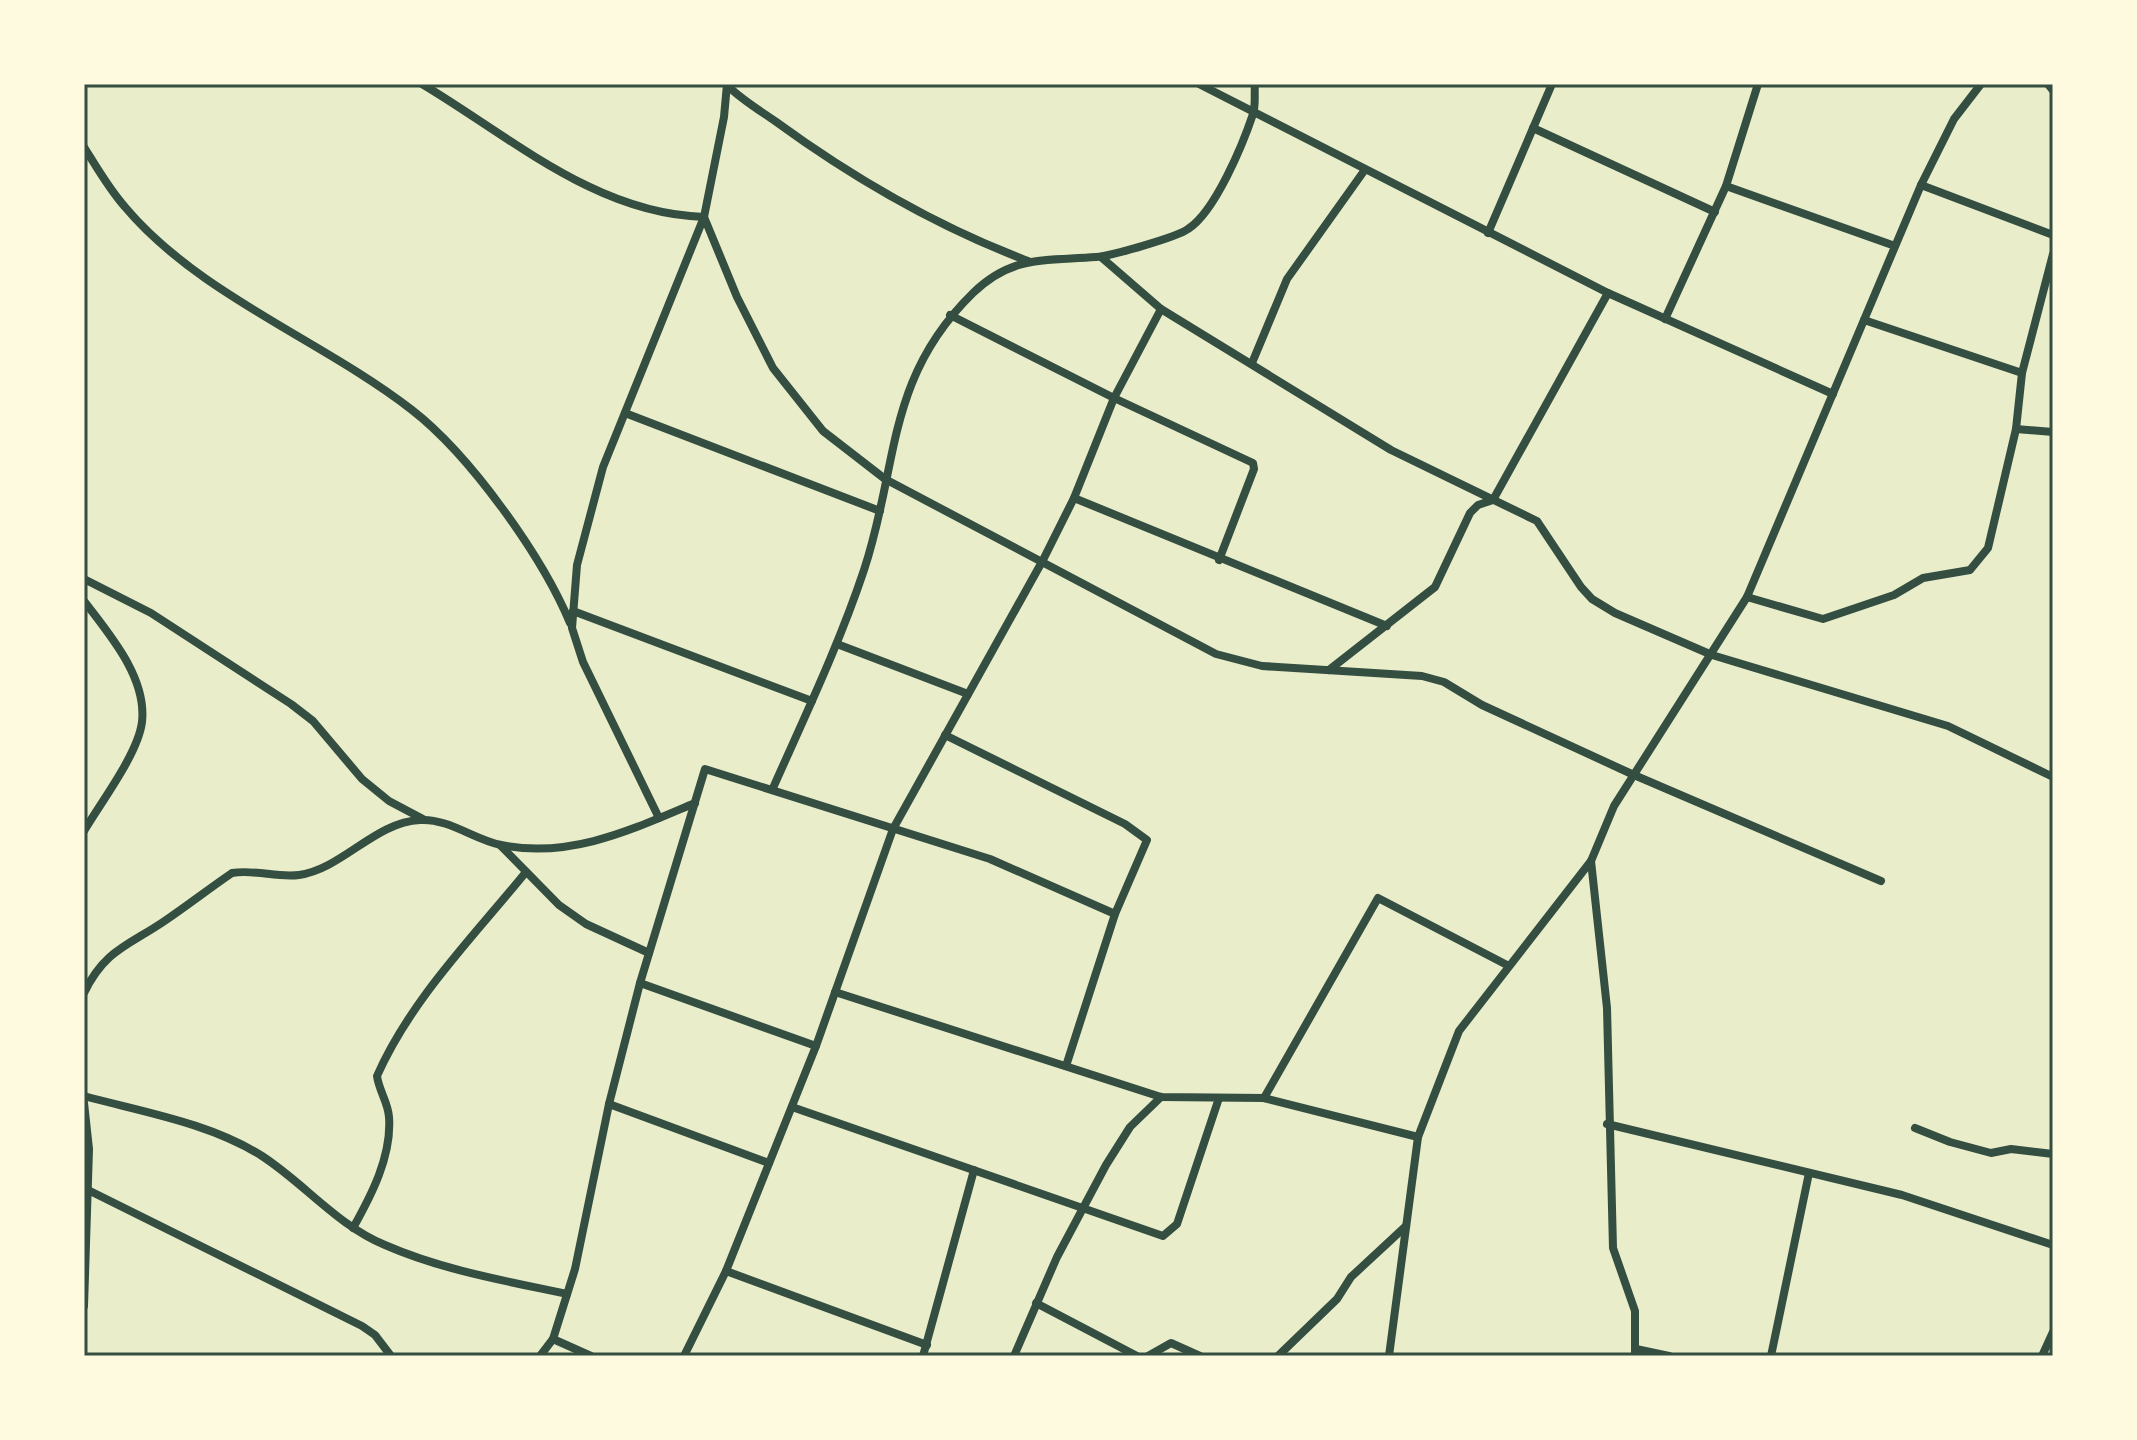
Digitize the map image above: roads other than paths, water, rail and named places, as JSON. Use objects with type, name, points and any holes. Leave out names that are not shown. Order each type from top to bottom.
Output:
[{"type":"street","points":[[422,84],[613,200],[664,214],[704,217]]},
{"type":"street","points":[[1199,84],[1608,293],[1833,394]]},
{"type":"street","points":[[773,788],[837,644],[863,573],[880,511],[890,449],[915,370],[950,315],[1003,268],[1029,261],[1101,257],[1187,230],[1215,198],[1254,111],[1255,84]]},
{"type":"street","points":[[1488,233],[1552,84]]},
{"type":"street","points":[[1665,319],[1726,186],[1758,84]]},
{"type":"street","points":[[1389,1356],[1418,1137],[1459,1031],[1507,965],[1591,861],[1614,806],[1747,597],[1921,185],[1954,119],[1981,84]]},
{"type":"street","points":[[2049,84],[2053,89]]},
{"type":"street","points":[[572,628],[577,565],[603,467],[704,217],[724,117],[726,85]]},
{"type":"street","points":[[726,85],[796,136],[892,197],[978,242],[1029,261]]},
{"type":"street","points":[[1533,128],[1715,212]]},
{"type":"street","points":[[84,147],[125,207],[173,251],[217,286],[296,333],[412,410],[444,438],[555,586],[583,662],[659,818]]},
{"type":"street","points":[[1252,363],[1287,279],[1364,171]]},
{"type":"street","points":[[1921,185],[2053,235]]},
{"type":"street","points":[[1726,186],[1895,246]]},
{"type":"street","points":[[704,217],[737,297],[773,368],[823,431],[885,479],[1237,662],[1422,676],[1444,682],[1482,705],[1634,775],[1881,881]]},
{"type":"street","points":[[1747,597],[1823,619],[1894,595],[1923,578],[1970,570],[1988,548],[2016,429],[2022,373],[2053,254]]},
{"type":"street","points":[[1101,257],[1161,309],[1391,450],[1537,521],[1592,599],[1615,613],[1712,655],[1948,726],[2053,777]]},
{"type":"street","points":[[1328,670],[1435,587],[1470,513],[1478,505],[1493,500],[1608,293]]},
{"type":"street","points":[[684,1356],[726,1271],[792,1107],[893,829],[1043,560],[1074,498],[1114,398],[1161,309]]},
{"type":"street","points":[[950,315],[1114,398],[1253,463],[1254,469],[1219,560]]},
{"type":"street","points":[[1864,320],[2022,373]]},
{"type":"street","points":[[625,413],[880,511]]},
{"type":"street","points":[[2016,429],[2053,432]]},
{"type":"street","points":[[1074,498],[1219,560],[1387,626]]},
{"type":"street","points":[[84,579],[151,613],[291,704],[313,721],[362,779],[389,801],[423,819],[500,845],[531,848],[582,845],[615,836],[695,803]]},
{"type":"street","points":[[84,601],[122,651],[140,698],[142,722],[133,746],[84,831]]},
{"type":"street","points":[[573,611],[812,701]]},
{"type":"street","points":[[837,644],[968,694]]},
{"type":"street","points":[[945,735],[1145,835],[1147,845],[1115,914],[1066,1066]]},
{"type":"street","points":[[540,1356],[553,1339],[567,1294],[609,1104],[640,983],[705,769],[773,788],[1029,874],[1115,914]]},
{"type":"street","points":[[84,993],[108,958],[129,939],[159,924],[232,873],[246,870],[298,875],[398,826],[423,819]]},
{"type":"street","points":[[500,845],[559,905],[586,924],[649,953]]},
{"type":"street","points":[[1591,861],[1607,1008],[1607,1124],[1613,1248],[1635,1311],[1635,1352],[1669,1356]]},
{"type":"street","points":[[353,1228],[373,1188],[389,1135],[387,1104],[377,1076],[382,1065],[409,1017],[526,872]]},
{"type":"street","points":[[1264,1098],[1378,898],[1507,965]]},
{"type":"street","points":[[640,983],[816,1046]]},
{"type":"street","points":[[835,992],[1161,1097],[1264,1098],[1418,1137]]},
{"type":"street","points":[[84,1096],[208,1131],[241,1144],[265,1158],[353,1228],[385,1245],[436,1263],[567,1294]]},
{"type":"street","points":[[1014,1356],[1083,1206],[1130,1127],[1161,1097]]},
{"type":"street","points":[[792,1107],[1163,1236],[1170,1234],[1177,1224],[1219,1098]]},
{"type":"street","points":[[84,1103],[89,1149],[84,1306]]},
{"type":"street","points":[[609,1104],[769,1163]]},
{"type":"street","points":[[1607,1124],[1902,1195],[2053,1245]]},
{"type":"street","points":[[1915,1128],[1991,1153],[2011,1149],[2053,1154]]},
{"type":"street","points":[[923,1356],[974,1170]]},
{"type":"street","points":[[1771,1356],[1809,1173]]},
{"type":"street","points":[[88,1190],[362,1326],[375,1335],[391,1356]]},
{"type":"street","points":[[1278,1356],[1337,1299],[1351,1277],[1406,1226]]},
{"type":"street","points":[[726,1271],[927,1345]]},
{"type":"street","points":[[1036,1303],[1137,1356]]},
{"type":"street","points":[[2042,1356],[2053,1332]]},
{"type":"street","points":[[553,1339],[591,1356]]},
{"type":"street","points":[[1148,1356],[1171,1343],[1200,1356]]}]
